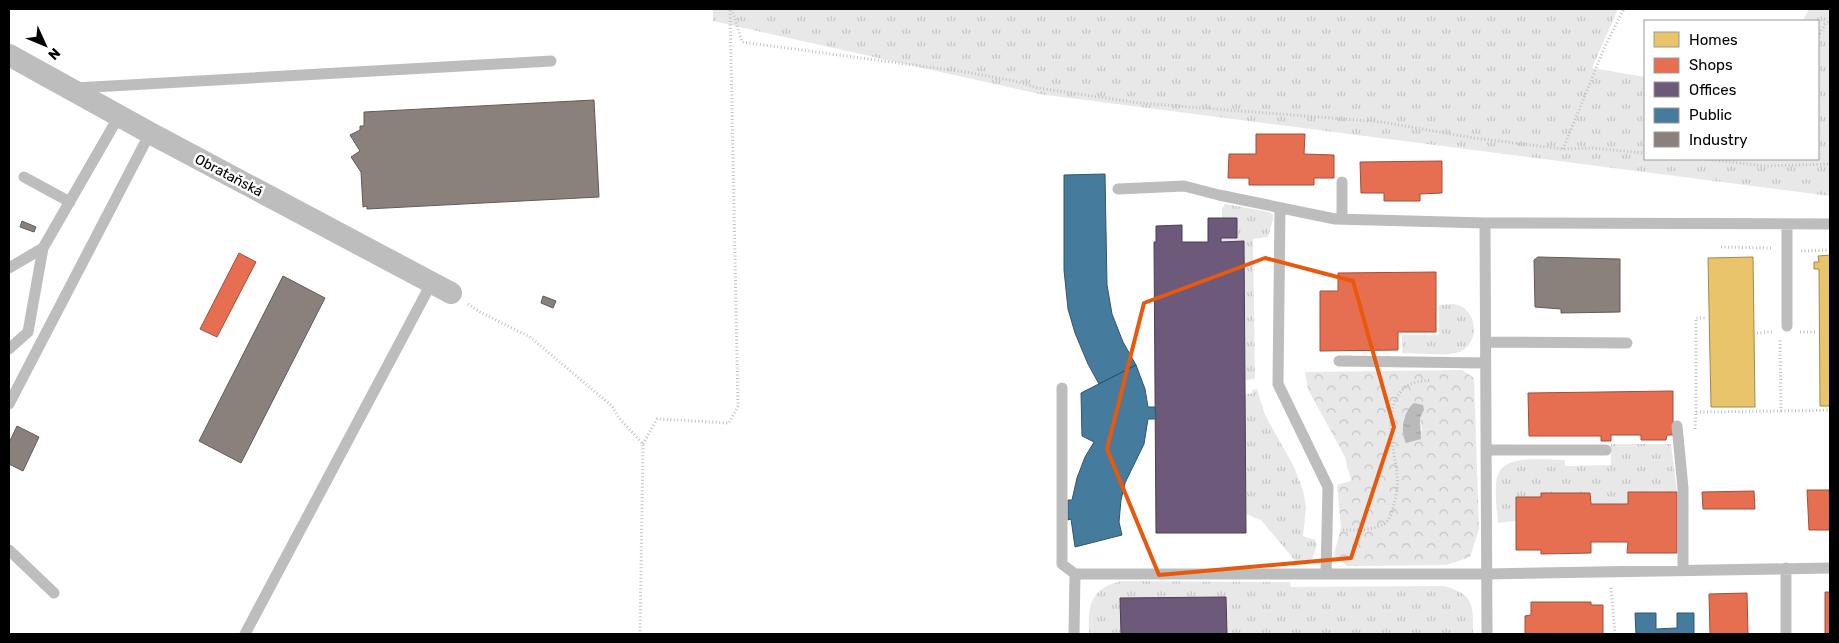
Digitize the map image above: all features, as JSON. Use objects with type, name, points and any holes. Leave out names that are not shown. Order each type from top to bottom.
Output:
[{"type":"street","name":"Obrataňská","points":[[9,55],[150,133],[441,288]]},
{"type":"lane","points":[[68,88],[551,61]]},
{"type":"lane","points":[[9,349],[28,332],[43,248],[119,116]]},
{"type":"lane","points":[[9,404],[150,133]]},
{"type":"lane","points":[[24,177],[70,202]]},
{"type":"lane","points":[[1342,182],[1342,219]]},
{"type":"lane","points":[[1118,189],[1184,186],[1280,208],[1342,219],[1485,223],[1830,224]]},
{"type":"lane","points":[[1280,208],[1278,384],[1328,487],[1326,574]]},
{"type":"lane","points":[[1485,223],[1487,634]]},
{"type":"lane","points":[[1787,224],[1787,330]]},
{"type":"lane","points":[[9,268],[43,248]]},
{"type":"lane","points":[[245,634],[441,288]]},
{"type":"lane","points":[[1486,342],[1627,343]]},
{"type":"lane","points":[[1339,361],[1485,363]]},
{"type":"lane","points":[[1062,388],[1062,564],[1075,574],[1487,574],[1830,568]]},
{"type":"lane","points":[[1677,426],[1683,488],[1683,570]]},
{"type":"lane","points":[[1486,450],[1606,450]]},
{"type":"lane","points":[[9,550],[54,593]]},
{"type":"lane","points":[[1786,568],[1786,634]]},
{"type":"lane","points":[[1074,634],[1075,574]]},
{"type":"path","points":[[731,9],[742,42],[966,72],[1019,82],[1038,88],[1139,103],[1382,122],[1474,138],[1563,149],[1592,148],[1644,153]]},
{"type":"path","points":[[640,634],[643,444],[657,419],[729,423],[738,406],[731,9]]},
{"type":"path","points":[[1563,149],[1602,53],[1624,9]]},
{"type":"path","points":[[1819,35],[1825,24],[1830,20]]},
{"type":"path","points":[[1716,160],[1765,166],[1830,164]]},
{"type":"path","points":[[441,288],[480,312],[530,337],[612,406],[619,418],[643,444]]},
{"type":"path","points":[[1681,459],[1694,445],[1696,318],[1707,318]]},
{"type":"path","points":[[1781,411],[1787,330],[1817,332]]},
{"type":"path","points":[[1327,529],[1363,530],[1387,521],[1393,510],[1398,476],[1391,434],[1393,408],[1398,394],[1410,384],[1432,380]]},
{"type":"path","points":[[1696,412],[1830,410]]},
{"type":"path","points":[[1610,572],[1615,634]]},
{"type":"highlighted area","points":[[1265,258],[1353,281],[1394,427],[1351,558],[1159,575],[1107,449],[1144,303]]},
{"type":"green space","points":[[713,9],[1618,9],[1592,68],[1644,77],[1644,160],[1819,160],[1819,20],[1804,20],[1809,9],[1830,9],[1830,196],[1039,94],[713,21]]},
{"type":"green space","points":[[1225,204],[1269,212],[1273,215],[1268,237],[1253,239],[1255,379],[1245,380],[1244,242],[1221,242],[1221,238],[1237,238],[1236,218],[1222,218],[1222,208]]},
{"type":"green space","points":[[1439,305],[1458,305],[1470,315],[1474,330],[1473,338],[1469,345],[1464,350],[1451,354],[1402,353],[1402,335],[1439,335]]},
{"type":"green space","points":[[1462,370],[1474,378],[1479,529],[1470,557],[1447,565],[1347,566],[1334,555],[1341,527],[1337,485],[1351,481],[1345,457],[1308,389],[1305,372]],"holes":[[[1424,410],[1420,418],[1422,430],[1406,443],[1404,439],[1404,417]]]},
{"type":"green space","points":[[1257,389],[1265,415],[1293,465],[1303,490],[1306,508],[1303,536],[1315,540],[1317,545],[1312,559],[1306,564],[1298,564],[1261,520],[1246,514],[1245,395]]},
{"type":"green space","points":[[1611,444],[1671,444],[1677,492],[1628,492],[1628,504],[1591,504],[1590,493],[1541,493],[1541,497],[1516,497],[1516,521],[1498,523],[1496,483],[1499,472],[1504,466],[1519,460],[1529,459],[1565,460],[1565,466],[1611,465]]},
{"type":"green space","points":[[1122,581],[1290,582],[1291,587],[1444,586],[1454,589],[1467,597],[1472,608],[1473,634],[1227,634],[1226,597],[1121,598],[1121,634],[1089,634],[1089,614],[1093,599],[1103,588]]},
{"type":"water","points":[[1414,403],[1423,405],[1424,410],[1420,418],[1421,439],[1406,443],[1403,433],[1405,416]]},
{"type":"building: Homes","points":[[1830,255],[1830,406],[1820,406],[1819,269],[1814,269],[1814,262],[1819,262],[1818,256]]},
{"type":"building: Homes","points":[[1753,257],[1755,407],[1711,407],[1708,258]]},
{"type":"building: Shops","points":[[1256,134],[1305,134],[1304,154],[1334,155],[1334,178],[1314,178],[1314,185],[1249,185],[1249,178],[1228,178],[1229,154],[1256,154]]},
{"type":"building: Shops","points":[[1442,161],[1442,193],[1420,194],[1420,201],[1384,201],[1384,193],[1361,193],[1360,162]]},
{"type":"building: Shops","points":[[239,253],[256,262],[217,337],[200,329]]},
{"type":"building: Shops","points":[[1436,272],[1436,332],[1398,332],[1398,350],[1320,351],[1320,291],[1338,291],[1338,273]]},
{"type":"building: Shops","points":[[1673,391],[1673,435],[1667,435],[1666,440],[1641,440],[1641,435],[1611,435],[1611,441],[1601,441],[1601,436],[1529,436],[1528,393]]},
{"type":"building: Shops","points":[[1807,490],[1830,490],[1830,530],[1809,530]]},
{"type":"building: Shops","points":[[1754,491],[1755,509],[1703,509],[1702,492]]},
{"type":"building: Shops","points":[[1628,492],[1677,492],[1677,553],[1627,553],[1628,542],[1591,542],[1591,553],[1541,554],[1541,550],[1516,550],[1516,497],[1541,497],[1541,493],[1590,493],[1591,504],[1628,504]]},
{"type":"building: Shops","points":[[1825,592],[1830,592],[1830,634],[1825,634]]},
{"type":"building: Shops","points":[[1747,593],[1748,634],[1710,634],[1709,594]]},
{"type":"building: Shops","points":[[1531,602],[1591,602],[1591,605],[1603,605],[1603,634],[1525,634],[1525,616],[1531,615]]},
{"type":"building: Offices","points":[[1208,218],[1237,218],[1237,238],[1221,238],[1221,242],[1244,241],[1246,533],[1156,533],[1154,242],[1156,242],[1156,226],[1182,225],[1182,242],[1208,242]]},
{"type":"building: Offices","points":[[1226,597],[1227,634],[1121,634],[1120,598]]},
{"type":"building: Public","points":[[1105,174],[1107,285],[1112,314],[1123,342],[1136,365],[1099,384],[1075,333],[1068,309],[1064,270],[1064,175]]},
{"type":"building: Public","points":[[1136,365],[1145,389],[1148,407],[1155,407],[1156,419],[1148,419],[1144,444],[1125,483],[1119,522],[1122,535],[1075,547],[1071,519],[1068,520],[1068,500],[1072,500],[1077,478],[1085,457],[1094,442],[1082,436],[1081,393]]},
{"type":"building: Public","points":[[1635,613],[1656,613],[1656,629],[1677,628],[1677,613],[1694,613],[1694,634],[1636,634]]},
{"type":"building: Industry","points":[[594,100],[599,197],[367,209],[367,206],[363,207],[361,172],[351,157],[360,151],[350,135],[360,130],[360,126],[364,126],[364,112]]},
{"type":"building: Industry","points":[[22,221],[36,227],[34,232],[20,227]]},
{"type":"building: Industry","points":[[1538,257],[1620,259],[1620,312],[1561,313],[1561,309],[1535,307],[1534,260]]},
{"type":"building: Industry","points":[[283,276],[325,298],[241,463],[199,441]]},
{"type":"building: Industry","points":[[543,296],[556,301],[553,308],[541,303]]},
{"type":"building: Industry","points":[[17,426],[39,437],[23,471],[9,464],[9,443]]}]
